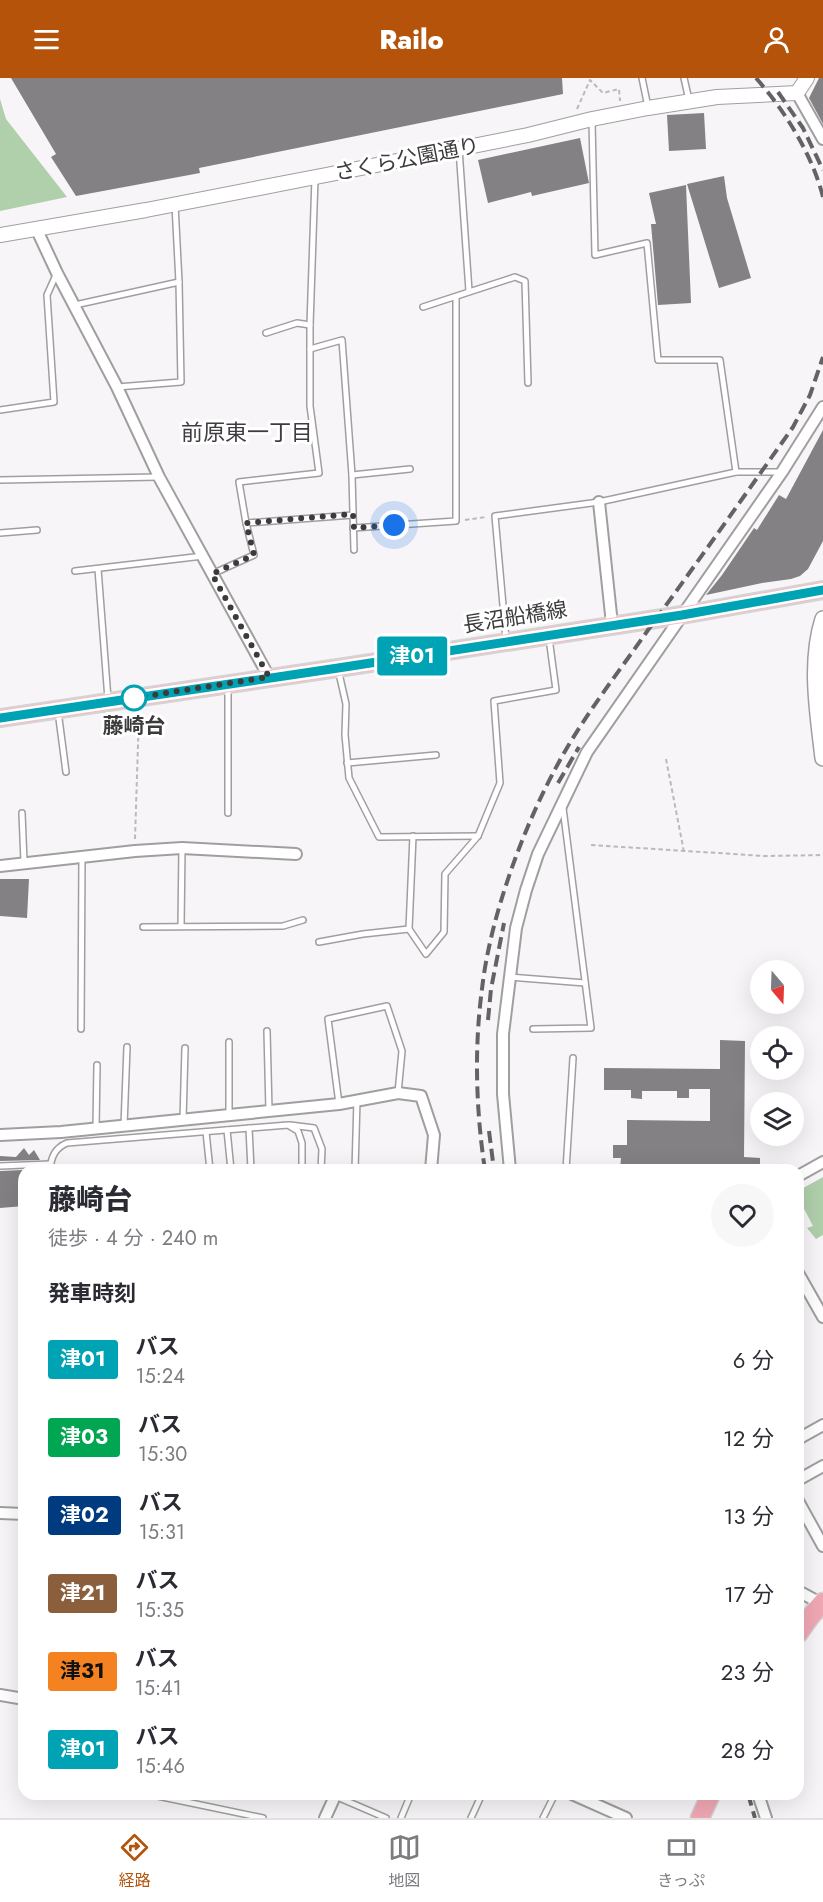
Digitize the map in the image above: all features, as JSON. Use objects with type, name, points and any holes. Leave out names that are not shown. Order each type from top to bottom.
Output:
[{"type":"highway","points":[[804,1626],[822,1603]]},
{"type":"highway","points":[[700,1818],[708,1800]]},
{"type":"main road","name":"長沼船橋線","points":[[0,718],[682,615],[823,590]]},
{"type":"main road","points":[[823,620],[817,649],[816,676],[823,758]]},
{"type":"street","points":[[807,78],[797,93],[823,139]]},
{"type":"street","name":"さくら公園通り","points":[[0,235],[175,205],[528,135],[648,108],[717,97],[797,93]]},
{"type":"street","points":[[36,228],[117,387],[159,477],[269,677]]},
{"type":"street","points":[[509,1164],[503,1094],[503,1034],[516,928],[538,854],[587,752],[782,472],[823,407]]},
{"type":"street","points":[[600,502],[612,624]]},
{"type":"street","points":[[0,866],[182,848],[296,854]]},
{"type":"street","points":[[0,1136],[339,1104],[398,1092],[421,1096],[434,1135],[432,1164]]},
{"type":"street","points":[[804,1173],[823,1162]]},
{"type":"street","points":[[804,1284],[823,1317]]},
{"type":"street","points":[[804,1436],[823,1425]]},
{"type":"street","points":[[804,1477],[823,1466]]},
{"type":"street","points":[[804,1512],[823,1546]]},
{"type":"street","points":[[0,1514],[18,1514]]},
{"type":"street","points":[[804,1594],[822,1603]]},
{"type":"street","points":[[0,1695],[18,1698]]},
{"type":"street","points":[[325,1818],[334,1800]]},
{"type":"street","points":[[585,1800],[618,1816]]},
{"type":"street","points":[[760,1800],[766,1818]]},
{"type":"lane","points":[[642,78],[648,108]]},
{"type":"lane","points":[[684,78],[689,102]]},
{"type":"lane","points":[[592,119],[595,255],[647,243],[658,360],[720,360],[736,472]]},
{"type":"lane","points":[[459,149],[470,291]]},
{"type":"lane","points":[[212,574],[254,555],[239,482],[319,473],[310,406],[315,177]]},
{"type":"lane","points":[[117,387],[181,382],[175,205]]},
{"type":"lane","points":[[0,410],[54,402],[47,295],[57,273]]},
{"type":"lane","points":[[423,308],[515,277],[525,281],[528,383]]},
{"type":"lane","points":[[75,305],[179,282]]},
{"type":"lane","points":[[354,528],[456,521],[456,297]]},
{"type":"lane","points":[[266,333],[297,323],[310,326]]},
{"type":"lane","points":[[310,349],[342,340],[352,475],[354,550]]},
{"type":"lane","points":[[352,475],[410,469]]},
{"type":"lane","points":[[507,641],[495,516],[600,502],[736,472],[782,472]]},
{"type":"lane","points":[[0,480],[159,477]]},
{"type":"lane","points":[[246,523],[353,514]]},
{"type":"lane","points":[[0,533],[37,530]]},
{"type":"lane","points":[[75,571],[203,556]]},
{"type":"lane","points":[[98,569],[108,702]]},
{"type":"lane","points":[[413,836],[409,929],[426,954],[444,932],[445,874],[478,836],[500,783],[494,701],[556,690],[548,634]]},
{"type":"lane","points":[[338,668],[346,705],[349,778],[380,837],[478,836]]},
{"type":"lane","points":[[228,685],[228,813]]},
{"type":"lane","points":[[58,710],[66,772]]},
{"type":"lane","points":[[347,763],[436,755]]},
{"type":"lane","points":[[532,1029],[591,1028],[562,803]]},
{"type":"lane","points":[[22,813],[24,863]]},
{"type":"lane","points":[[181,926],[182,848]]},
{"type":"lane","points":[[81,1029],[82,857]]},
{"type":"lane","points":[[143,927],[283,926],[303,920]]},
{"type":"lane","points":[[319,942],[409,929]]},
{"type":"lane","points":[[509,977],[585,983]]},
{"type":"lane","points":[[339,1104],[328,1019],[387,1006],[402,1051],[398,1092]]},
{"type":"lane","points":[[267,1030],[269,1111]]},
{"type":"lane","points":[[229,1042],[229,1115]]},
{"type":"lane","points":[[124,1126],[127,1047]]},
{"type":"lane","points":[[183,1120],[185,1048]]},
{"type":"lane","points":[[566,1164],[573,1058]]},
{"type":"lane","points":[[96,1128],[97,1065]]},
{"type":"lane","points":[[355,1164],[357,1100]]},
{"type":"lane","points":[[288,1125],[298,1131],[302,1143],[302,1164]]},
{"type":"lane","points":[[51,1164],[58,1147],[67,1143],[288,1125],[314,1128],[322,1149],[321,1164]]},
{"type":"lane","points":[[249,1128],[251,1164]]},
{"type":"lane","points":[[227,1130],[230,1164]]},
{"type":"lane","points":[[206,1132],[209,1164]]},
{"type":"lane","points":[[0,1166],[18,1167]]},
{"type":"lane","points":[[177,1800],[263,1818]]},
{"type":"lane","points":[[347,1800],[386,1818]]},
{"type":"lane","points":[[401,1818],[408,1800]]},
{"type":"lane","points":[[471,1818],[479,1800]]},
{"type":"lane","points":[[543,1818],[552,1800]]},
{"type":"path","points":[[577,109],[590,79],[603,93],[619,89],[620,100]]},
{"type":"path","points":[[456,521],[495,516]]},
{"type":"path","points":[[135,851],[140,697]]},
{"type":"path","points":[[666,759],[684,852]]},
{"type":"path","points":[[591,845],[765,856],[823,855]]},
{"type":"green space","points":[[0,99],[6,119],[67,197],[0,211]]},
{"type":"green space","points":[[823,1177],[823,1235],[816,1239],[807,1228],[813,1226],[804,1209],[804,1188]]},
{"type":"building","points":[[11,78],[562,78],[563,94],[199,168],[200,173],[76,196],[51,157],[56,154]]},
{"type":"building","points":[[819,78],[823,78],[823,124],[809,98]]},
{"type":"building","points":[[704,113],[706,149],[669,151],[667,115]]},
{"type":"building","points":[[580,138],[589,183],[532,196],[531,192],[488,203],[478,160]]},
{"type":"building","points":[[724,176],[727,198],[751,278],[719,288],[687,184]]},
{"type":"building","points":[[686,185],[691,303],[658,305],[651,224],[656,224],[649,193]]},
{"type":"building","points":[[823,430],[823,541],[808,569],[800,576],[791,579],[706,595],[754,528],[757,530],[779,495],[786,499]]},
{"type":"building","points":[[0,879],[29,879],[27,918],[0,916]]},
{"type":"building","points":[[720,1040],[745,1041],[744,1157],[760,1158],[760,1164],[620,1164],[621,1158],[613,1158],[613,1145],[627,1145],[627,1120],[710,1121],[710,1089],[689,1089],[689,1098],[677,1098],[677,1091],[642,1091],[642,1099],[631,1098],[631,1090],[604,1090],[604,1068],[720,1069]]},
{"type":"building","points":[[24,1148],[29,1155],[34,1150],[40,1160],[0,1161],[0,1156],[16,1157]]},
{"type":"building","points":[[18,1170],[18,1206],[0,1208],[0,1171]]},
{"type":"railway","points":[[756,78],[777,104],[805,149],[823,197]]},
{"type":"railway","points":[[778,92],[803,128],[823,170]]},
{"type":"railway","points":[[484,1164],[477,1080],[482,989],[492,932],[510,872],[533,814],[579,728],[793,427],[810,395],[823,357]]},
{"type":"railway","points":[[558,783],[579,747]]},
{"type":"railway","points":[[488,1020],[491,989],[504,923]]},
{"type":"railway","points":[[489,1131],[493,1164]]},
{"type":"railway","points":[[750,1800],[755,1818]]},
{"type":"bus line","name":"津01","points":[[0,718],[682,615],[823,590]]},
{"type":"place","name":"藤崎台","points":[[134,698]]},
{"type":"district","name":"前原東一丁目","points":[[247,432]]},
{"type":"route","points":[[134,698],[269,677],[212,574],[254,555],[246,523],[353,514],[354,528],[394,525]]}]
